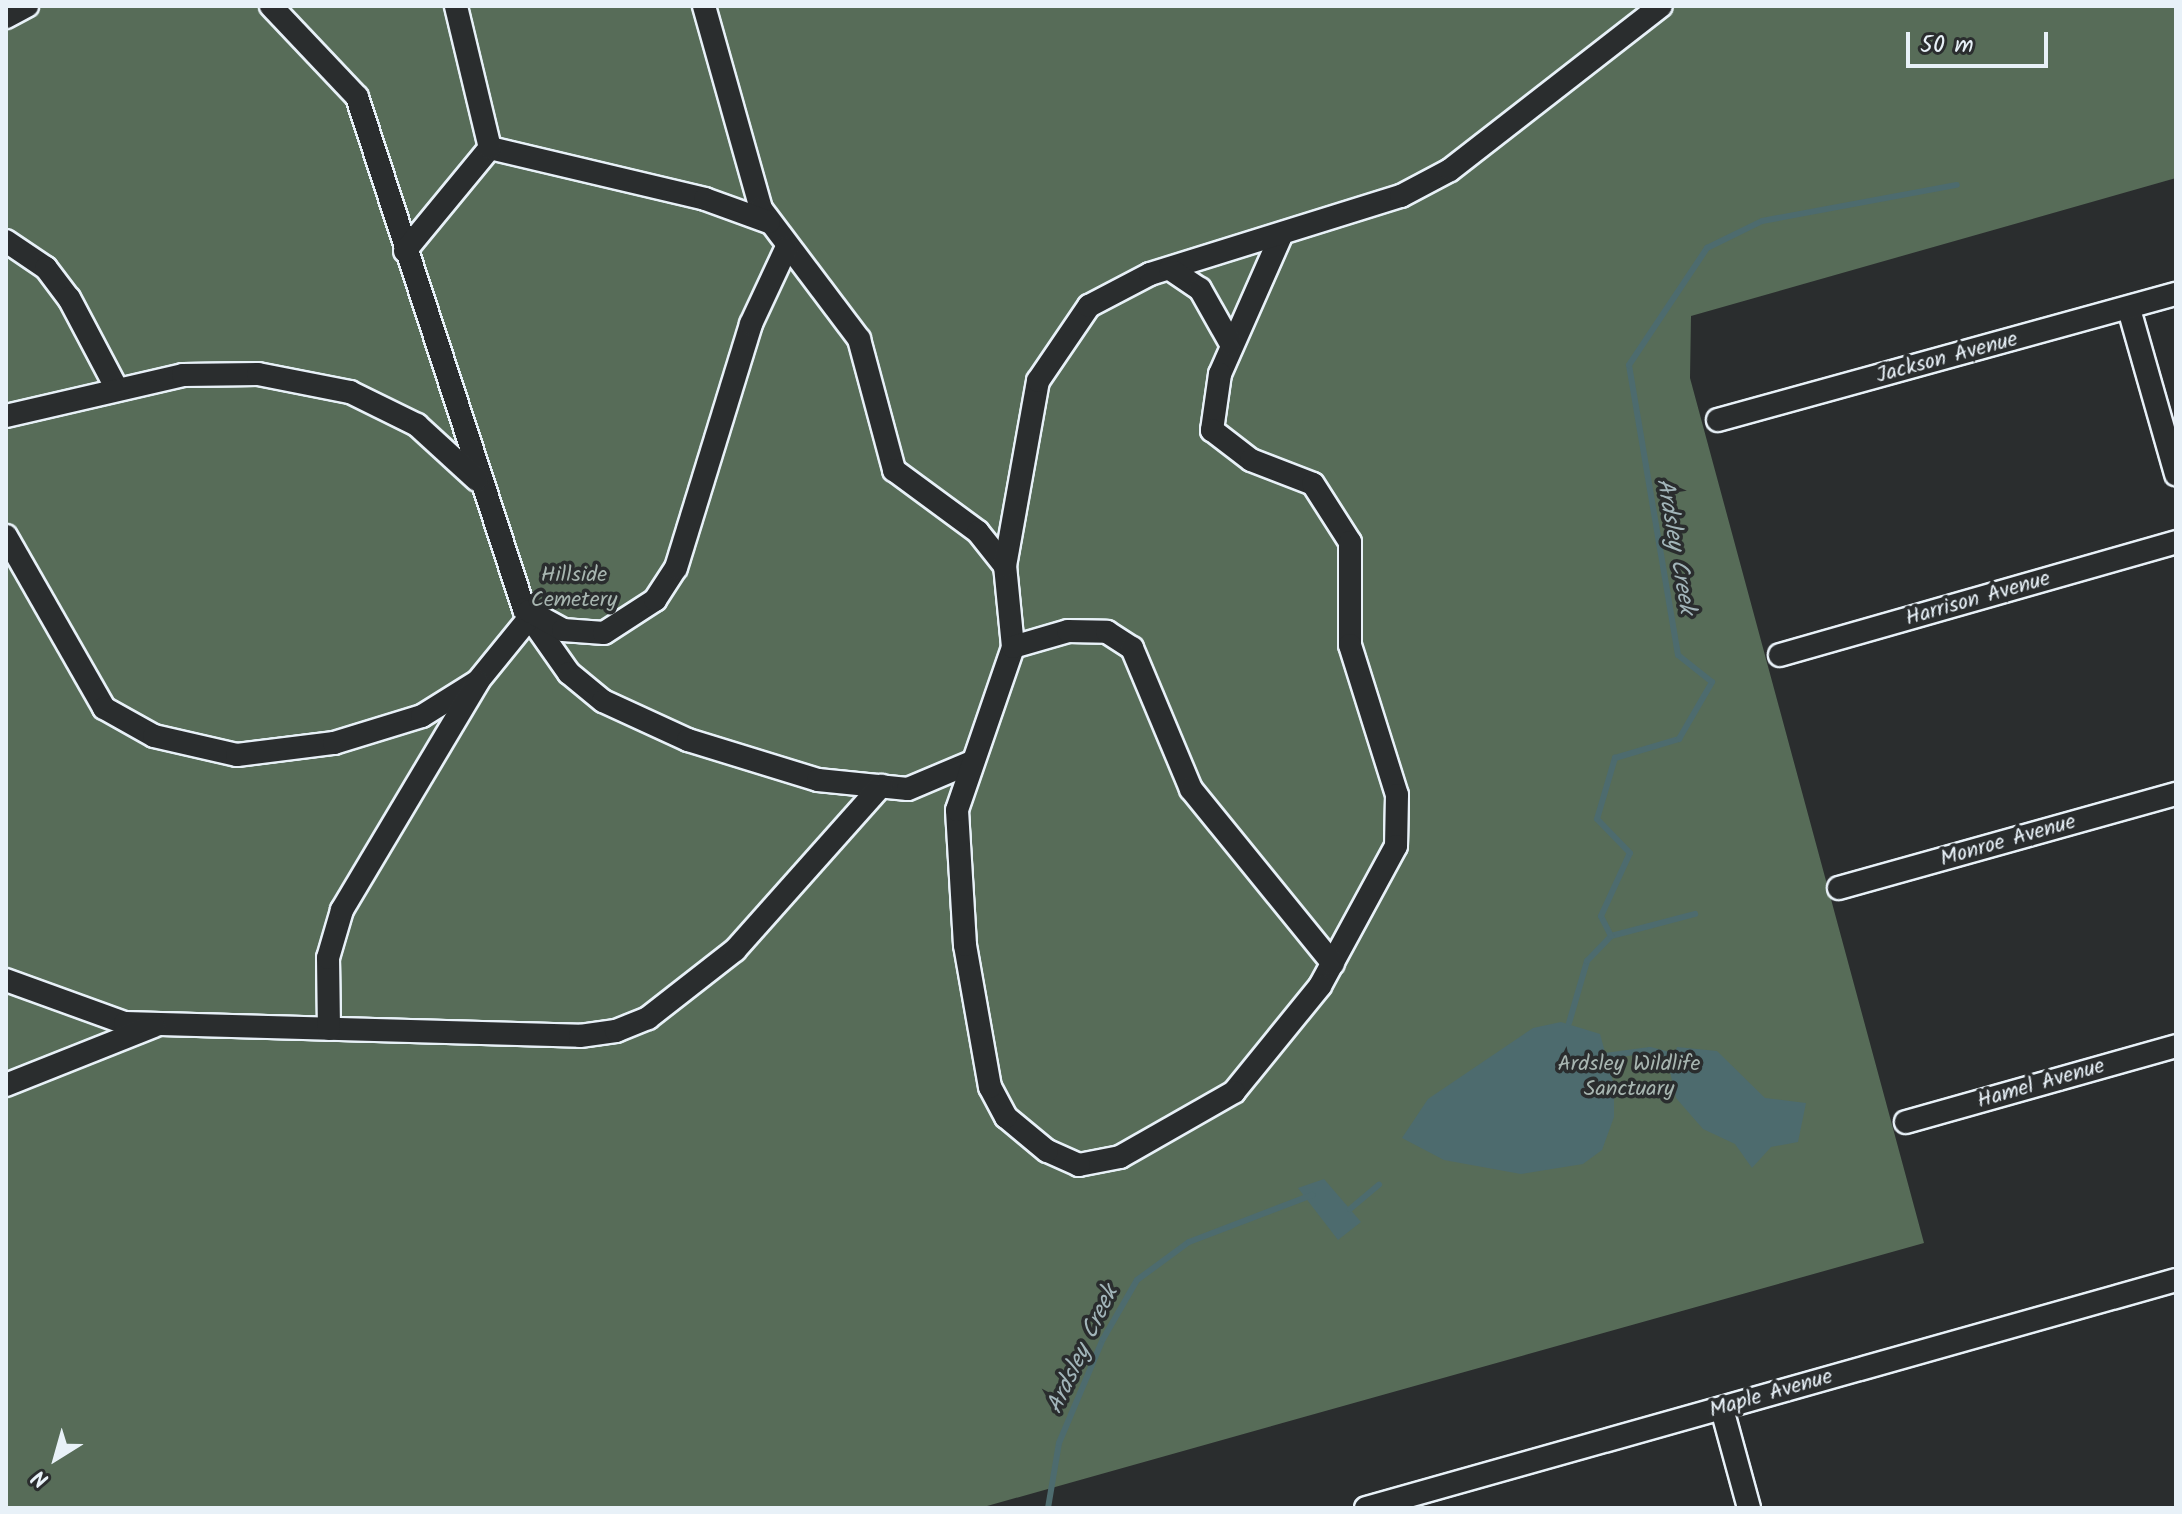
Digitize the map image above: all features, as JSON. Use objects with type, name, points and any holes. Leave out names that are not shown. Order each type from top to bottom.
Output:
[{"type":"street","points":[[6,17],[27,6]]},
{"type":"street","points":[[271,6],[357,97],[481,483],[527,613],[569,673],[603,701],[688,740],[818,780],[908,789],[972,762]]},
{"type":"street","points":[[456,6],[490,148]]},
{"type":"street","points":[[704,6],[769,222],[786,249],[821,283],[859,339],[894,470],[978,532],[1005,566]]},
{"type":"street","points":[[1280,238],[1231,344],[1210,408],[1212,430],[1251,460],[1313,484],[1334,509],[1350,542],[1354,675],[1397,795],[1396,846],[1333,964],[1273,1051],[1234,1092],[1177,1130],[1120,1157],[1079,1165],[1047,1151],[1006,1117],[990,1087],[965,945],[958,825],[972,762],[1013,647],[1005,566],[1038,381],[1089,306],[1170,269],[1280,238],[1401,196],[1450,170],[1661,6]]},
{"type":"street","points":[[405,251],[490,148]]},
{"type":"street","points":[[490,148],[705,199],[769,222]]},
{"type":"street","points":[[6,241],[61,288],[117,389]]},
{"type":"street","points":[[527,613],[563,630],[604,633],[655,600],[676,568],[751,324],[786,249]]},
{"type":"street","points":[[1170,269],[1200,289],[1231,344]]},
{"type":"street","name":"Jackson Avenue","points":[[1718,420],[2176,294]]},
{"type":"street","points":[[2129,309],[2176,474]]},
{"type":"street","points":[[6,416],[183,375],[258,374],[350,392],[417,425],[481,483]]},
{"type":"street","points":[[6,536],[104,708],[154,736],[237,755],[334,743],[422,716],[478,681]]},
{"type":"street","name":"Harrison Avenue","points":[[1780,655],[2176,542]]},
{"type":"street","points":[[329,1029],[328,958],[342,910],[478,681],[527,613]]},
{"type":"street","points":[[1013,647],[1068,631],[1107,632],[1132,648],[1191,789],[1333,964]]},
{"type":"street","points":[[6,980],[125,1023],[580,1036],[648,1018],[783,904],[881,786]]},
{"type":"street","name":"Monroe Avenue","points":[[1839,888],[2176,794]]},
{"type":"street","points":[[6,1085],[159,1024]]},
{"type":"street","name":"Hamel Avenue","points":[[1906,1122],[2176,1046]]},
{"type":"street","name":"Maple Avenue","points":[[1366,1508],[2176,1280]]},
{"type":"street","points":[[1722,1409],[1749,1508]]},
{"type":"green space","points":[[6,6],[2176,6],[2176,178],[1691,316],[1690,378],[1924,1243],[980,1508],[6,1508]]},
{"type":"water","points":[[1561,1022],[1600,1034],[1614,1085],[1614,1117],[1602,1150],[1583,1164],[1521,1174],[1444,1160],[1402,1138],[1428,1099],[1533,1028]]},
{"type":"water","points":[[1677,1047],[1717,1051],[1765,1098],[1806,1103],[1798,1142],[1771,1147],[1752,1168],[1735,1144],[1703,1129],[1676,1098],[1669,1067]]},
{"type":"water","points":[[1324,1179],[1361,1222],[1338,1240],[1298,1188]]},
{"type":"waterway","name":"Ardsley Creek","points":[[1569,1023],[1587,961],[1611,936],[1601,916],[1630,853],[1597,819],[1615,758],[1679,739],[1712,682],[1678,655],[1629,365],[1707,248],[1762,221],[1957,185]]},
{"type":"waterway","points":[[1611,936],[1695,914]]},
{"type":"waterway","points":[[1605,1056],[1650,1050],[1674,1056]]},
{"type":"waterway","points":[[1350,1209],[1379,1185]]},
{"type":"waterway","name":"Ardsley Creek","points":[[1048,1508],[1059,1443],[1103,1339],[1137,1280],[1189,1242],[1312,1195]]},
{"type":"park label","name":"Hillside Cemetery","points":[[574,588]]},
{"type":"park label","name":"Ardsley Wildlife Sanctuary","points":[[1629,1076]]}]
